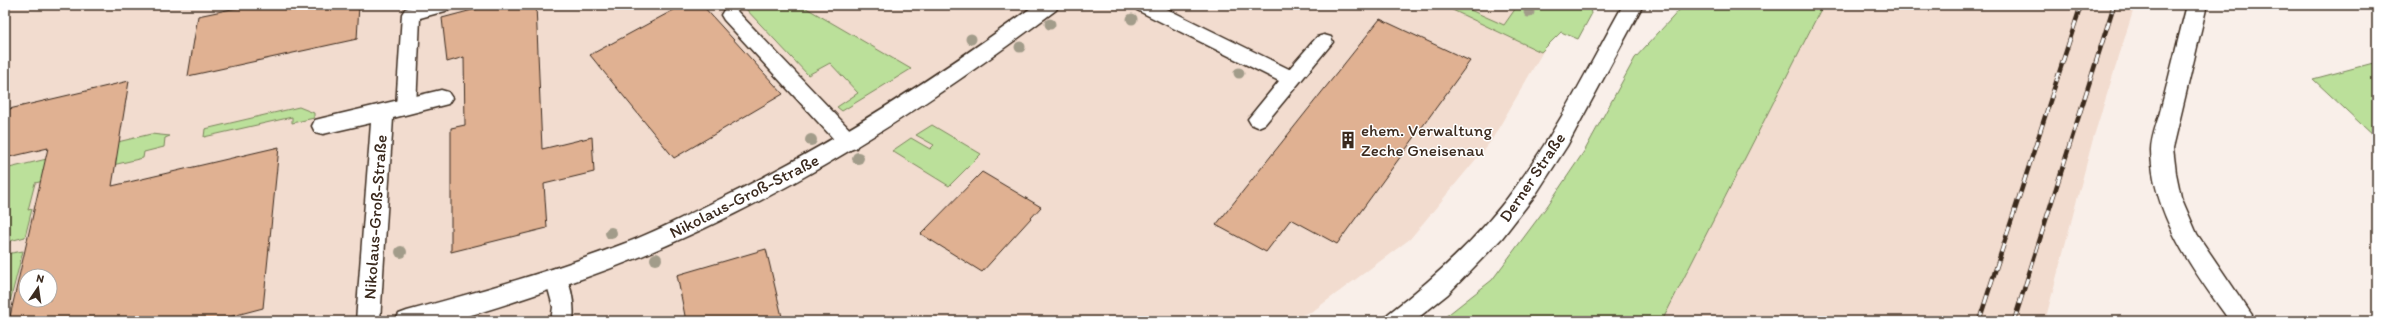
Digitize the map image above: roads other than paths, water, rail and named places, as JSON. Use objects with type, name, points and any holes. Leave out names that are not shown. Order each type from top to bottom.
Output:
[{"type":"street","name":"Nikolaus-Groß-Straße","points":[[407,321],[489,299],[633,250],[745,198],[849,142],[931,90],[1048,5]]},
{"type":"street","name":"Derner Straße","points":[[1396,321],[1440,287],[1494,231],[1528,188],[1559,140],[1633,5]]},
{"type":"street","points":[[2197,5],[2162,148],[2162,170],[2170,200],[2197,258],[2244,321]]},
{"type":"street","name":"Nikolaus-Groß-Straße","points":[[323,126],[441,98]]},
{"type":"street","name":"Nikolaus-Groß-Straße","points":[[368,321],[383,112]]},
{"type":"lane","points":[[406,107],[411,14],[443,5]]},
{"type":"lane","points":[[1143,5],[1292,79]]},
{"type":"lane","points":[[730,15],[849,142]]},
{"type":"lane","points":[[1258,119],[1324,42]]},
{"type":"lane","points":[[556,277],[564,307],[562,321]]},
{"type":"railway","points":[[1979,321],[2081,5]]},
{"type":"railway","points":[[2014,321],[2114,5]]},
{"type":"place","name":"ehem. Verwaltung Zeche Gneisenau","points":[[1348,140]]}]
